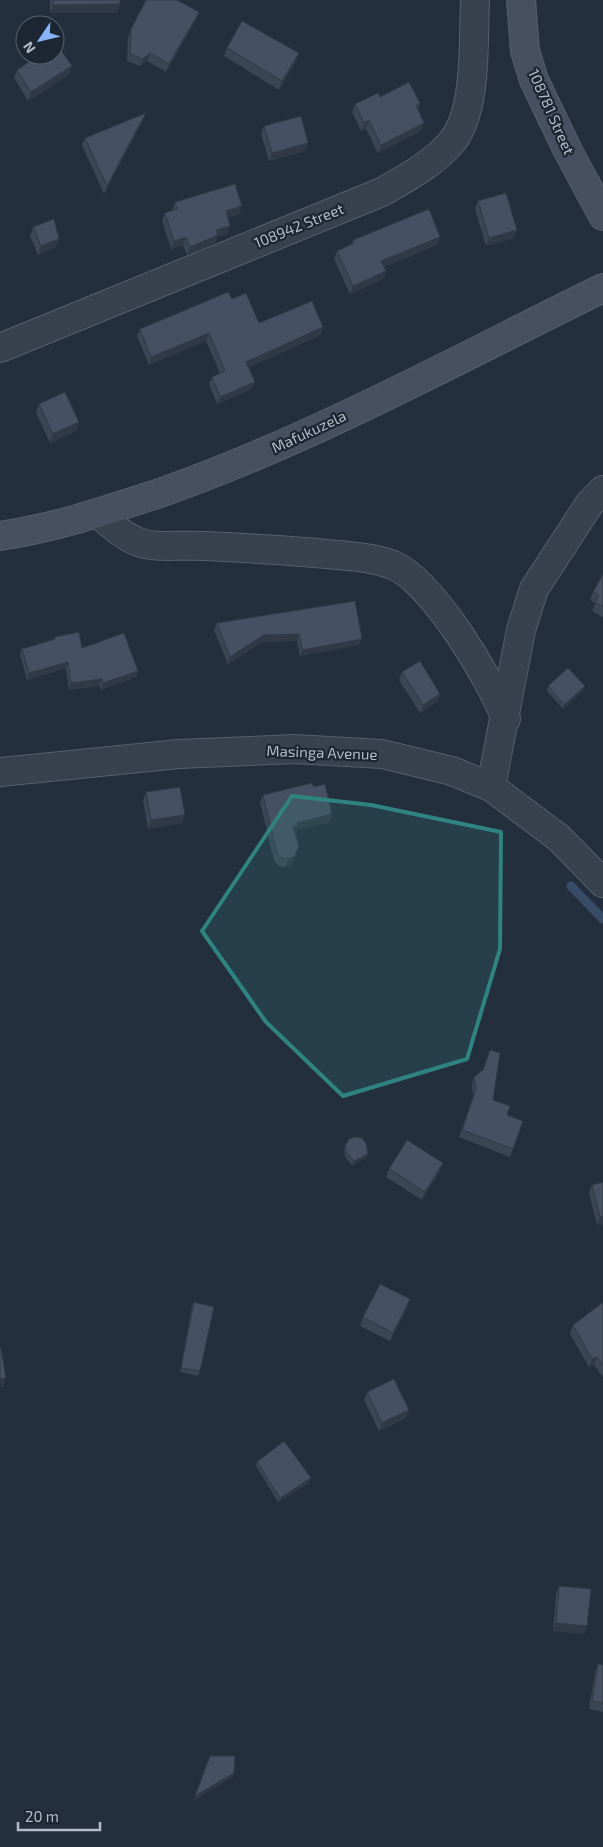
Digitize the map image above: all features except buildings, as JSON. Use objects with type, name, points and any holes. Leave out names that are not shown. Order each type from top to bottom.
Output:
[{"type":"main road","name":"108781 Street","points":[[521,0],[525,51],[534,80],[568,151],[603,216]]},
{"type":"main road","name":"Mafukuzela","points":[[0,536],[99,514],[211,475],[316,429],[603,288]]},
{"type":"street","name":"108942 Street","points":[[0,348],[382,192],[428,164],[452,143],[467,112],[473,66],[475,0]]},
{"type":"street","points":[[491,787],[506,719],[522,630],[534,589],[590,503],[603,490]]},
{"type":"street","points":[[99,514],[126,538],[158,547],[204,546],[304,552],[365,557],[394,566],[410,576],[428,595],[468,645],[489,682],[506,719]]},
{"type":"street","name":"Masinga Avenue","points":[[0,772],[179,754],[294,749],[382,754],[452,771],[491,787],[559,838],[603,883]]},
{"type":"highlighted area","points":[[292,796],[371,805],[501,832],[500,949],[467,1059],[343,1096],[266,1022],[202,931]]},
{"type":"waterway","points":[[571,886],[603,919]]}]
